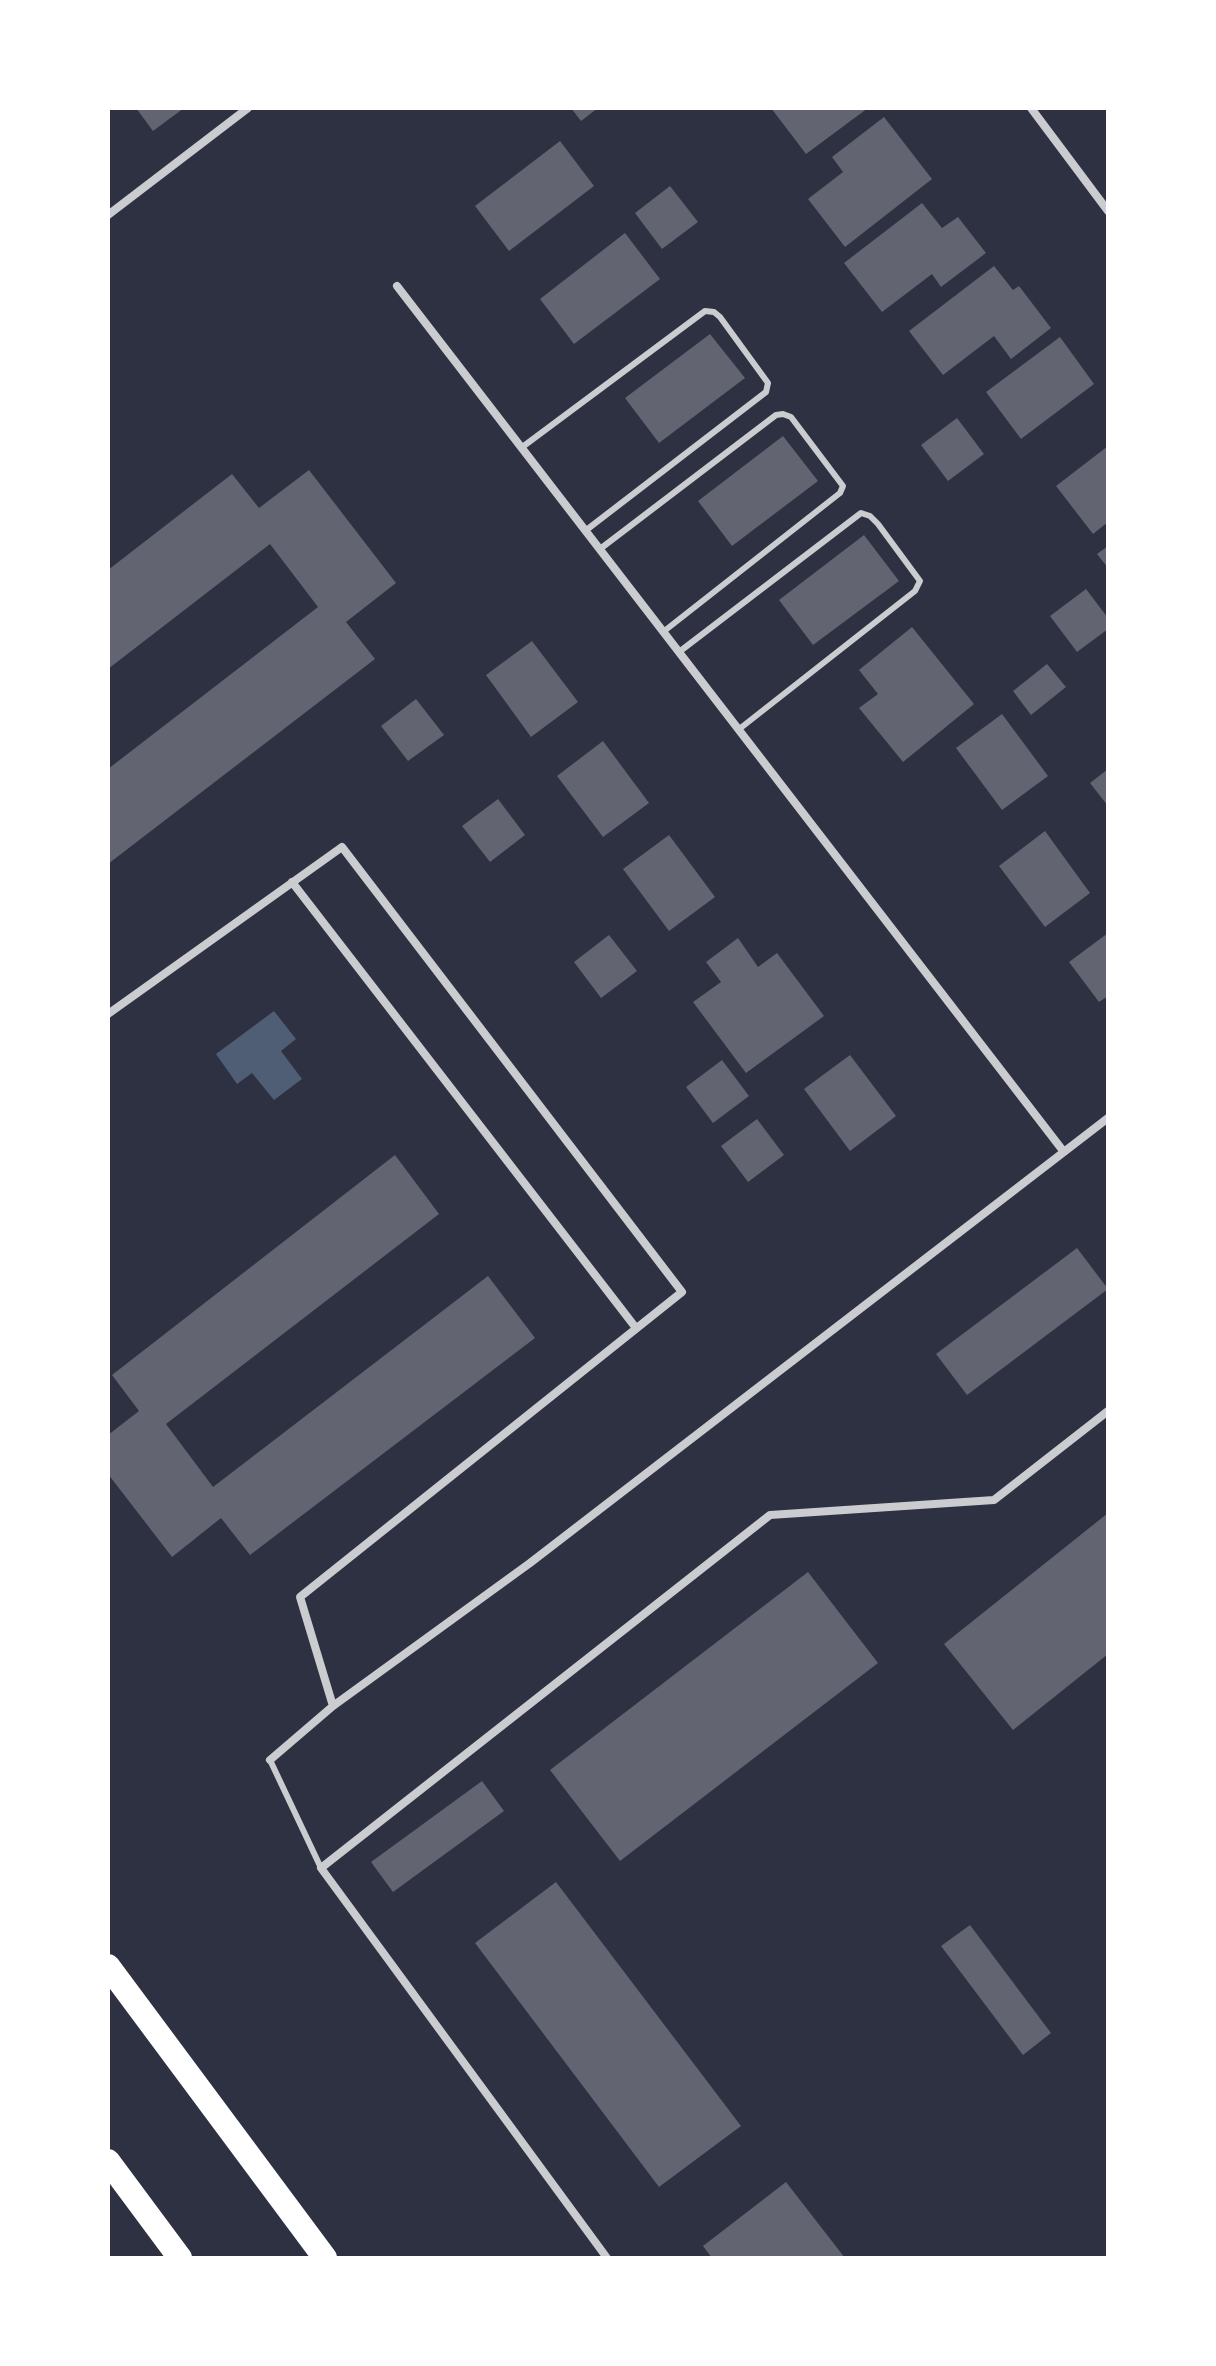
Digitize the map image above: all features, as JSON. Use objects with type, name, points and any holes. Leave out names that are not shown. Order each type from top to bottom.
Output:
[{"type":"highway","points":[[108,1966],[327,2258]]},
{"type":"highway","points":[[108,2161],[180,2258]]},
{"type":"street","points":[[108,215],[248,108]]},
{"type":"street","points":[[1031,108],[1108,211]]},
{"type":"street","points":[[397,286],[1064,1152]]},
{"type":"street","points":[[108,1014],[342,847],[682,1292],[300,1597],[333,1706]]},
{"type":"street","points":[[292,882],[636,1328]]},
{"type":"street","points":[[270,1760],[333,1706],[530,1563],[1108,1118]]},
{"type":"street","points":[[607,2258],[321,1868],[770,1515],[994,1500],[1108,1411]]},
{"type":"lane","points":[[521,448],[705,311],[720,317],[768,383],[766,392],[585,531]]},
{"type":"lane","points":[[600,549],[776,415],[791,417],[843,486],[840,493],[663,632]]},
{"type":"lane","points":[[679,652],[861,513],[878,524],[920,581],[915,591],[738,730]]},
{"type":"lane","points":[[270,1760],[321,1868]]},
{"type":"water","points":[[274,1011],[296,1039],[281,1051],[302,1079],[274,1100],[252,1073],[237,1084],[216,1054]]},
{"type":"building","points":[[136,108],[184,108],[153,131]]},
{"type":"building","points":[[571,108],[598,108],[581,121]]},
{"type":"building","points":[[771,108],[868,108],[806,154]]},
{"type":"building","points":[[884,117],[932,179],[845,247],[808,199],[843,172],[832,157]]},
{"type":"building","points":[[560,141],[594,186],[509,251],[475,206]]},
{"type":"building","points":[[670,186],[698,222],[662,249],[635,213]]},
{"type":"building","points":[[922,203],[942,228],[958,217],[986,253],[941,287],[932,274],[882,312],[844,263]]},
{"type":"building","points":[[625,233],[660,279],[574,344],[540,299]]},
{"type":"building","points":[[994,266],[1013,290],[1019,286],[1051,328],[1011,359],[994,336],[943,375],[909,331]]},
{"type":"building","points":[[710,334],[745,378],[659,443],[625,398]]},
{"type":"building","points":[[1060,337],[1094,384],[1021,439],[986,392]]},
{"type":"building","points":[[957,418],[984,454],[948,481],[921,445]]},
{"type":"building","points":[[783,436],[818,481],[732,546],[698,501]]},
{"type":"building","points":[[1108,446],[1108,522],[1093,534],[1056,486]]},
{"type":"building","points":[[309,470],[396,583],[346,622],[375,659],[108,864],[108,769],[318,607],[270,544],[108,669],[108,570],[232,474],[259,508]]},
{"type":"building","points":[[864,535],[899,581],[813,645],[779,600]]},
{"type":"building","points":[[1108,546],[1108,568],[1097,554]]},
{"type":"building","points":[[1086,589],[1108,618],[1108,629],[1077,652],[1050,616]]},
{"type":"building","points":[[912,627],[974,704],[903,762],[859,708],[878,694],[859,670]]},
{"type":"building","points":[[532,641],[578,702],[531,737],[486,675]]},
{"type":"building","points":[[1047,664],[1066,687],[1031,715],[1013,691]]},
{"type":"building","points":[[416,699],[444,735],[408,761],[381,726]]},
{"type":"building","points":[[1002,714],[1048,776],[1002,810],[956,748]]},
{"type":"building","points":[[603,741],[649,803],[603,837],[557,776]]},
{"type":"building","points":[[1108,769],[1108,806],[1090,783]]},
{"type":"building","points":[[498,799],[525,835],[490,862],[462,826]]},
{"type":"building","points":[[1045,831],[1090,893],[1045,927],[999,866]]},
{"type":"building","points":[[669,835],[715,897],[669,931],[623,869]]},
{"type":"building","points":[[1108,933],[1108,996],[1099,1002],[1069,962]]},
{"type":"building","points":[[609,935],[637,971],[601,998],[574,962]]},
{"type":"building","points":[[738,938],[758,967],[777,953],[824,1016],[746,1073],[693,1002],[721,982],[706,962]]},
{"type":"building","points":[[850,1055],[896,1116],[850,1151],[804,1089]]},
{"type":"building","points":[[722,1060],[749,1096],[713,1123],[686,1087]]},
{"type":"building","points":[[757,1119],[784,1155],[748,1182],[721,1146]]},
{"type":"building","points":[[395,1155],[439,1214],[166,1424],[213,1487],[488,1276],[535,1338],[250,1555],[221,1518],[172,1557],[108,1474],[108,1435],[139,1411],[112,1375]]},
{"type":"building","points":[[1077,1248],[1108,1289],[967,1395],[936,1354]]},
{"type":"building","points":[[1108,1513],[1108,1654],[1013,1730],[944,1644]]},
{"type":"building","points":[[808,1572],[878,1663],[620,1861],[550,1770]]},
{"type":"building","points":[[482,1781],[504,1811],[393,1892],[371,1862]]},
{"type":"building","points":[[556,1882],[741,2126],[659,2187],[475,1943]]},
{"type":"building","points":[[970,1925],[1051,2033],[1023,2055],[941,1946]]},
{"type":"building","points":[[786,2182],[845,2258],[712,2258],[703,2246]]}]
